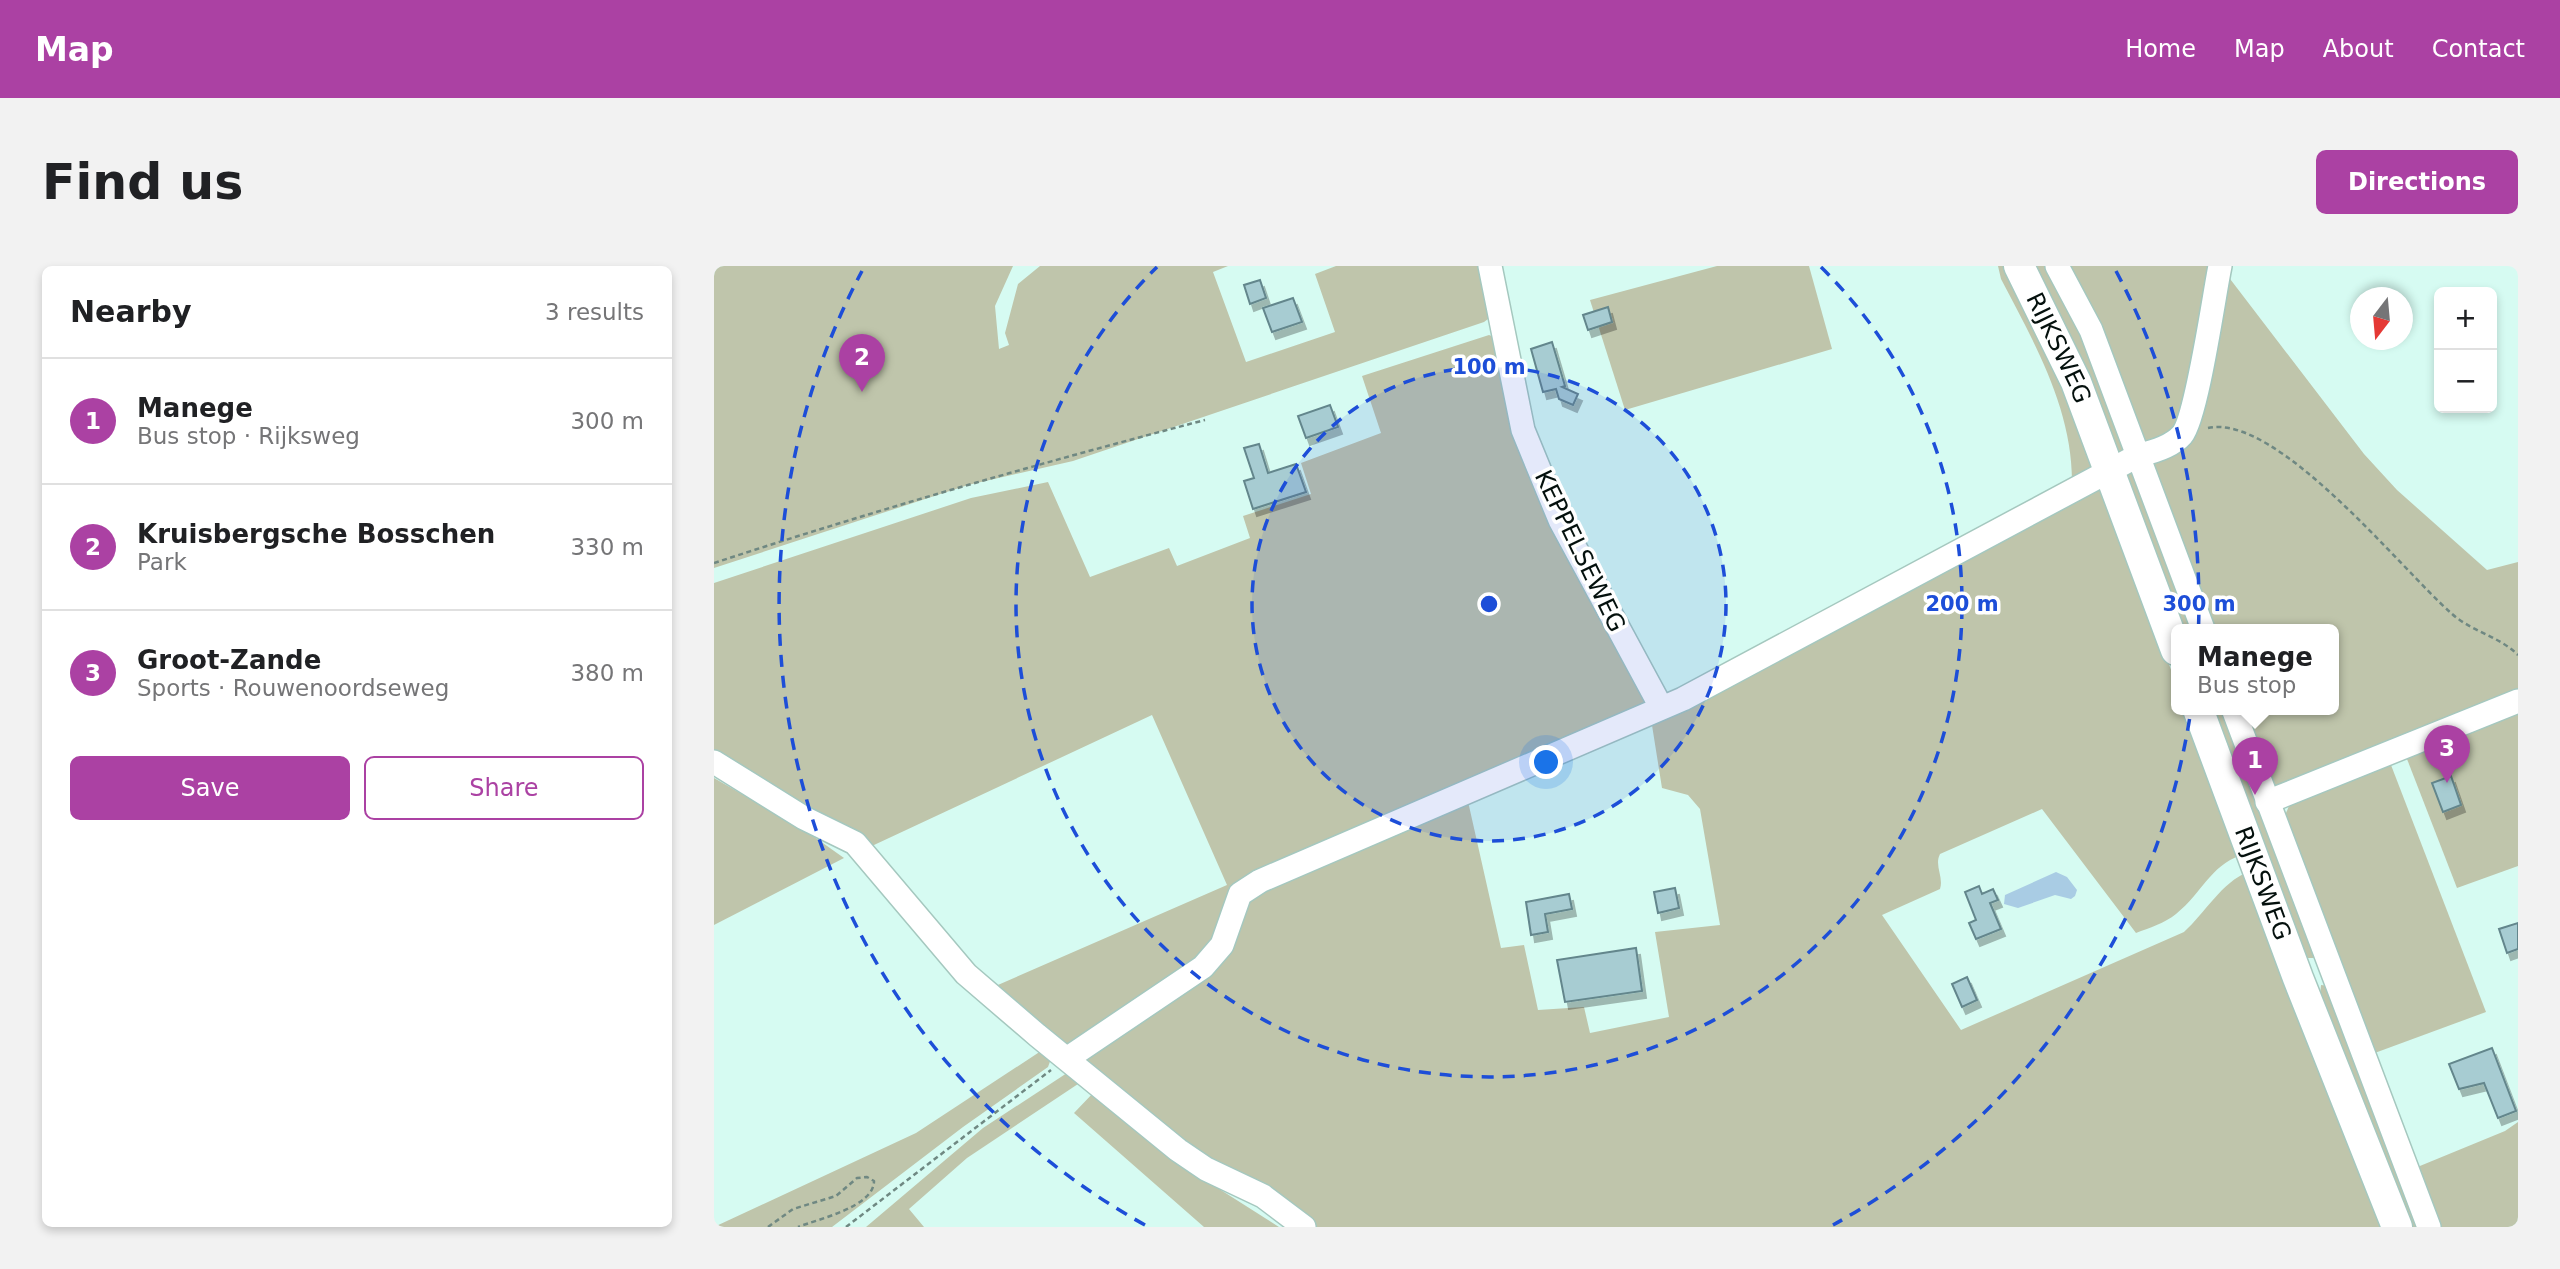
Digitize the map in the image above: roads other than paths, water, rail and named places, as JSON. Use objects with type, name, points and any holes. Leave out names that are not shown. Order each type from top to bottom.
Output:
[{"type":"main road","name":"RIJKSWEG","points":[[2019,266],[2076,382],[2171,636]]},
{"type":"main road","name":"RIJKSWEG","points":[[2200,715],[2298,978],[2397,1227]]},
{"type":"street","name":"KEPPELSEWEG","points":[[1490,266],[1523,430],[1560,520],[1661,707]]},
{"type":"street","name":"RIJKSWEG","points":[[2057,266],[2091,330],[2201,624]]},
{"type":"street","points":[[1068,1058],[1203,967],[1222,946],[1240,894],[1260,881],[1683,699],[2139,455],[2159,449],[2184,433],[2193,408],[2220,266]]},
{"type":"street","points":[[2267,802],[2518,701]]},
{"type":"street","name":"RIJKSWEG","points":[[2235,715],[2429,1227]]},
{"type":"street","points":[[714,762],[804,818],[855,843],[966,974],[1178,1150],[1206,1169],[1263,1196],[1304,1227]]},
{"type":"street","points":[[2298,978],[2328,965]]},
{"type":"water","points":[[2056,872],[2067,877],[2077,890],[2071,899],[2055,895],[2018,908],[2004,904],[2005,895]]},
{"type":"place","name":"Kruisbergsche Bosschen","points":[[862,392]]},
{"type":"place","name":"Groot-Zande","points":[[2447,783]]},
{"type":"place","name":"Manege","points":[[2255,795]]}]
